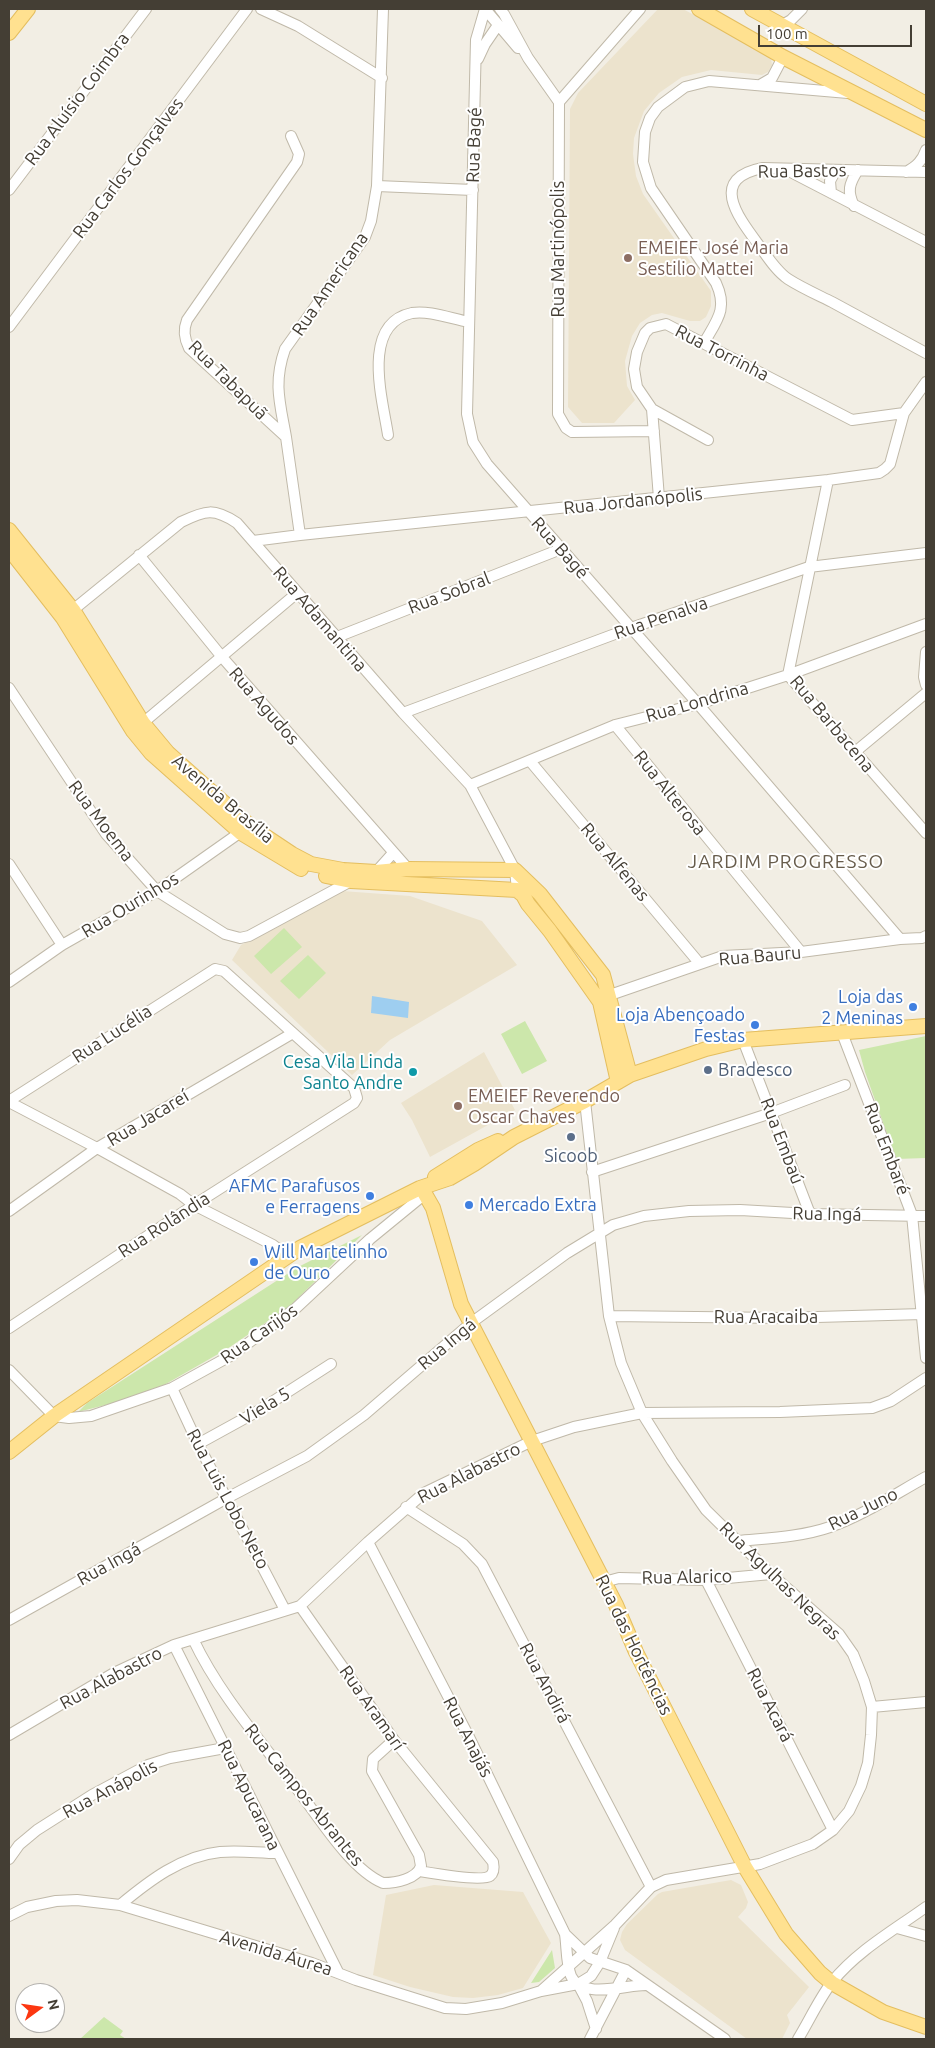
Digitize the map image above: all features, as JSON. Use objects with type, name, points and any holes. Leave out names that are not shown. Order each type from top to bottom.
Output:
[{"type":"main road","points":[[9,33],[28,9]]},
{"type":"main road","points":[[699,9],[783,57],[926,130]]},
{"type":"main road","points":[[752,9],[926,104]]},
{"type":"main road","name":"Avenida Brasília","points":[[9,530],[68,614],[138,727],[151,753],[245,829],[301,869],[351,881],[516,890]]},
{"type":"main road","name":"Avenida Brasília","points":[[9,549],[68,614]]},
{"type":"main road","name":"Avenida Brasília","points":[[245,829],[311,864],[343,870],[376,872],[408,869],[515,870]]},
{"type":"main road","points":[[515,870],[540,894],[603,975],[605,998],[624,1078]]},
{"type":"main road","points":[[516,890],[605,998]]},
{"type":"main road","name":"Rua Carijós","points":[[9,1452],[54,1416],[300,1248],[423,1191],[445,1170],[491,1142],[514,1137],[585,1101],[624,1078],[706,1049],[743,1040],[926,1026]]},
{"type":"main road","name":"Rua das Hortências","points":[[423,1191],[433,1208],[461,1304],[604,1582],[636,1652],[745,1867],[786,1934],[820,1973],[832,1983],[883,2012],[926,2027]]},
{"type":"street","name":"Rua Aluísio Coimbra","points":[[9,190],[146,9]]},
{"type":"street","name":"Rua Carlos Gonçalves","points":[[9,328],[246,9]]},
{"type":"street","points":[[261,9],[298,26],[382,78]]},
{"type":"street","name":"Rua Americana","points":[[286,437],[277,386],[279,367],[285,350],[364,237],[371,221],[378,186],[383,9]]},
{"type":"street","points":[[485,9],[528,58]]},
{"type":"street","name":"Rua Bagé","points":[[485,9],[476,40],[477,62],[467,414],[473,442],[487,464],[528,512],[562,548],[698,704],[900,939]]},
{"type":"street","points":[[500,9],[528,58],[559,102],[640,9]]},
{"type":"street","points":[[782,25],[791,20],[802,9]]},
{"type":"street","name":"Rua Bagé","points":[[477,62],[485,44],[498,25]]},
{"type":"street","points":[[760,85],[772,78],[783,57]]},
{"type":"street","points":[[704,343],[720,316],[722,298],[716,283],[651,188],[643,162],[646,132],[650,118],[658,107],[685,87],[709,81],[854,93]]},
{"type":"street","name":"Rua Martinópolis","points":[[559,102],[558,414],[566,428],[572,432],[654,431]]},
{"type":"street","name":"Rua Tabapuã","points":[[286,437],[189,348],[185,339],[184,327],[297,162],[299,154],[290,136]]},
{"type":"street","points":[[905,172],[918,165],[926,150]]},
{"type":"street","name":"Rua Bastos","points":[[926,172],[763,168],[750,170],[740,176],[734,184],[731,196],[733,207],[738,215],[776,268],[788,279],[926,353]]},
{"type":"street","points":[[782,168],[926,242]]},
{"type":"street","points":[[831,193],[830,181],[836,170]]},
{"type":"street","points":[[854,206],[849,186],[858,170]]},
{"type":"street","points":[[378,186],[473,190]]},
{"type":"street","points":[[388,435],[377,361],[380,346],[389,328],[403,316],[422,312],[469,322]]},
{"type":"street","name":"Rua Torrinha","points":[[659,498],[652,409],[637,387],[635,378],[637,352],[645,333],[650,328],[666,324],[852,420],[904,413]]},
{"type":"street","name":"Rua Jordanópolis","points":[[253,542],[300,534],[528,512],[879,473],[890,464],[904,413],[926,382]]},
{"type":"street","points":[[652,409],[708,440]]},
{"type":"street","points":[[286,437],[300,534]]},
{"type":"street","name":"Rua Barbacena","points":[[828,480],[788,675],[926,833]]},
{"type":"street","name":"Rua Adamantina","points":[[68,614],[181,522],[201,512],[222,513],[237,523],[297,594],[470,785],[515,870],[516,890]]},
{"type":"street","name":"Rua Sobral","points":[[337,637],[562,548]]},
{"type":"street","name":"Rua Penalva","points":[[403,713],[631,628],[809,567],[926,553]]},
{"type":"street","name":"Rua Agudos","points":[[139,555],[222,657],[422,886]]},
{"type":"street","points":[[138,727],[297,594]]},
{"type":"street","name":"Rua Londrina","points":[[470,785],[614,726],[698,704],[788,675],[926,624]]},
{"type":"street","points":[[926,652],[924,677],[926,685]]},
{"type":"street","name":"Rua Moema","points":[[9,688],[106,834],[157,891],[225,934],[240,938],[249,936],[351,881]]},
{"type":"street","points":[[856,752],[926,693]]},
{"type":"street","name":"Rua Alterosa","points":[[614,726],[801,952]]},
{"type":"street","name":"Rua Alfenas","points":[[530,761],[700,964]]},
{"type":"street","name":"Rua Ourinhos","points":[[9,982],[62,945],[157,891],[245,829]]},
{"type":"street","points":[[376,872],[393,854]]},
{"type":"street","points":[[9,864],[62,945]]},
{"type":"street","name":"Rua Bauru","points":[[605,998],[723,956],[801,952],[926,936]]},
{"type":"street","name":"Rua Rolândia","points":[[9,1328],[194,1205],[354,1103],[357,1098],[354,1088],[293,1032],[224,971],[216,969]]},
{"type":"street","name":"Rua Lucélia","points":[[9,1101],[216,969]]},
{"type":"street","name":"Rua Jacareí","points":[[9,1211],[97,1148],[293,1032]]},
{"type":"street","name":"Rua Embaré","points":[[842,1033],[912,1215],[926,1358]]},
{"type":"street","name":"Rua Embaú","points":[[743,1040],[810,1214]]},
{"type":"street","points":[[592,1172],[771,1113],[845,1085]]},
{"type":"street","points":[[9,1101],[180,1194],[194,1205],[273,1246],[288,1256]]},
{"type":"street","name":"Rua Agulhas Negras","points":[[584,1953],[615,1925],[651,1887],[666,1880],[745,1867],[788,1854],[813,1844],[833,1830],[848,1812],[861,1786],[868,1763],[872,1707],[853,1654],[839,1634],[771,1574],[706,1510],[642,1413],[621,1363],[609,1316],[598,1233],[585,1101]]},
{"type":"street","name":"Rua Carijós","points":[[54,1416],[69,1418],[91,1416],[172,1388],[232,1355],[296,1308],[423,1191]]},
{"type":"street","name":"Rua Ingá","points":[[9,1620],[227,1498],[286,1468],[364,1415],[471,1323],[567,1253],[613,1225],[644,1216],[689,1211],[740,1210],[810,1214],[926,1216]]},
{"type":"street","name":"Rua Aracaiba","points":[[609,1316],[782,1318],[923,1314]]},
{"type":"street","name":"Viela 5","points":[[198,1444],[258,1411],[331,1364]]},
{"type":"street","points":[[9,1370],[54,1416]]},
{"type":"street","name":"Rua Alabastro","points":[[9,1735],[114,1673],[174,1645],[300,1606],[424,1492],[532,1441],[574,1426],[642,1413],[780,1412],[872,1408],[891,1401],[926,1378]]},
{"type":"street","name":"Rua Luis Lobo Neto","points":[[172,1388],[198,1444],[286,1610]]},
{"type":"street","name":"Rua Juno","points":[[738,1541],[792,1536],[830,1527],[863,1512],[926,1478]]},
{"type":"street","name":"Rua Andirá","points":[[406,1507],[463,1544],[482,1564],[651,1887]]},
{"type":"street","name":"Rua Anajás","points":[[368,1542],[468,1736],[565,1934],[584,1953]]},
{"type":"street","name":"Rua Alarico","points":[[604,1582],[619,1578],[706,1580],[771,1574]]},
{"type":"street","name":"Rua Acará","points":[[706,1580],[833,1830]]},
{"type":"street","name":"Rua Aramarí","points":[[300,1606],[394,1740],[447,1808],[493,1862],[494,1868],[492,1875],[488,1878],[468,1878],[419,1871]]},
{"type":"street","name":"Rua Campos Abrantes","points":[[193,1639],[206,1666],[228,1700],[352,1861],[376,1881],[383,1883],[402,1880],[419,1871]]},
{"type":"street","name":"Rua Apucarana","points":[[174,1645],[338,1972]]},
{"type":"street","points":[[872,1707],[926,1702]]},
{"type":"street","points":[[394,1740],[373,1759],[372,1770],[419,1855],[421,1866],[419,1871]]},
{"type":"street","name":"Rua Anápolis","points":[[9,1859],[19,1845],[37,1830],[92,1795],[148,1765],[170,1758],[225,1748]]},
{"type":"street","points":[[120,1905],[160,1873],[205,1854],[222,1852],[278,1853]]},
{"type":"street","name":"Avenida Áurea","points":[[9,1916],[28,1907],[56,1901],[77,1900],[120,1905],[312,1963],[356,1980],[445,2008],[466,2009],[481,2007],[541,1991],[578,1984],[589,1990],[647,1985]]},
{"type":"street","points":[[798,2039],[832,1983],[861,1953],[926,1907]]},
{"type":"street","name":"Rua Agulhas Negras","points":[[600,1962],[615,1925]]},
{"type":"street","points":[[896,1928],[926,1936]]},
{"type":"street","name":"Rua Anajás","points":[[565,1934],[569,1967]]},
{"type":"street","points":[[312,1963],[326,1945]]},
{"type":"street","points":[[584,1953],[600,1962],[626,1970],[726,2039]]},
{"type":"street","name":"Avenida Áurea","points":[[541,1991],[584,1953]]},
{"type":"street","points":[[578,1984],[591,1976],[600,1962]]},
{"type":"street","points":[[569,1967],[572,1978],[588,2001],[596,2029]]},
{"type":"street","points":[[590,2039],[626,1970]]},
{"type":"shaded area","points":[[658,9],[683,9],[767,55],[771,58],[772,65],[768,72],[762,75],[711,70],[682,77],[659,93],[644,111],[634,138],[633,154],[636,176],[643,194],[711,291],[711,306],[706,317],[700,321],[690,321],[662,313],[652,315],[640,323],[632,336],[625,361],[627,386],[635,400],[614,423],[582,423],[568,407],[570,109],[578,93]]},
{"type":"shaded area","points":[[342,891],[410,896],[482,921],[517,965],[390,1040],[352,1075],[232,960],[241,945]]},
{"type":"shaded area","name":"EMEIEF Reverendo Oscar Chaves","points":[[484,1052],[515,1110],[430,1157],[412,1120],[401,1103]]},
{"type":"shaded area","points":[[731,1880],[741,1885],[748,1902],[746,1908],[738,1917],[809,1987],[787,2015],[790,2023],[782,2039],[747,2039],[625,1950],[620,1940],[627,1924],[658,1894]]},
{"type":"shaded area","points":[[434,1885],[523,1892],[551,1943],[523,1988],[498,1995],[473,1998],[453,1997],[410,1987],[373,1975],[386,1895]]},
{"type":"green space","points":[[284,928],[302,947],[271,974],[254,956]]},
{"type":"green space","points":[[308,955],[326,973],[299,999],[280,981]]},
{"type":"green space","points":[[525,1021],[547,1061],[522,1074],[501,1034]]},
{"type":"green space","points":[[926,1036],[926,1158],[896,1159],[859,1050]]},
{"type":"green space","points":[[362,1235],[290,1306],[227,1349],[164,1385],[121,1401],[78,1412],[87,1403],[298,1267]]},
{"type":"green space","points":[[552,1950],[555,1968],[539,1982],[531,1983]]},
{"type":"green space","points":[[104,2017],[123,2031],[120,2035],[126,2039],[80,2039]]},
{"type":"water","points":[[372,996],[409,1002],[408,1018],[371,1013]]},
{"type":"place","name":"EMEIEF José Maria Sestilio Mattei","points":[[628,258]]},
{"type":"place","name":"Loja das 2 Meninas","points":[[913,1007]]},
{"type":"place","name":"Loja Abençoado Festas","points":[[755,1025]]},
{"type":"place","name":"Bradesco","points":[[708,1070]]},
{"type":"place","name":"Cesa Vila Linda Santo Andre","points":[[413,1072]]},
{"type":"place","name":"EMEIEF Reverendo Oscar Chaves","points":[[458,1106]]},
{"type":"place","name":"Sicoob","points":[[571,1137]]},
{"type":"place","name":"AFMC Parafusos e Ferragens","points":[[370,1196]]},
{"type":"place","name":"Mercado Extra","points":[[469,1205]]},
{"type":"place","name":"Will Martelinho de Ouro","points":[[254,1262]]},
{"type":"district","name":"JARDIM PROGRESSO","points":[[786,862]]}]
